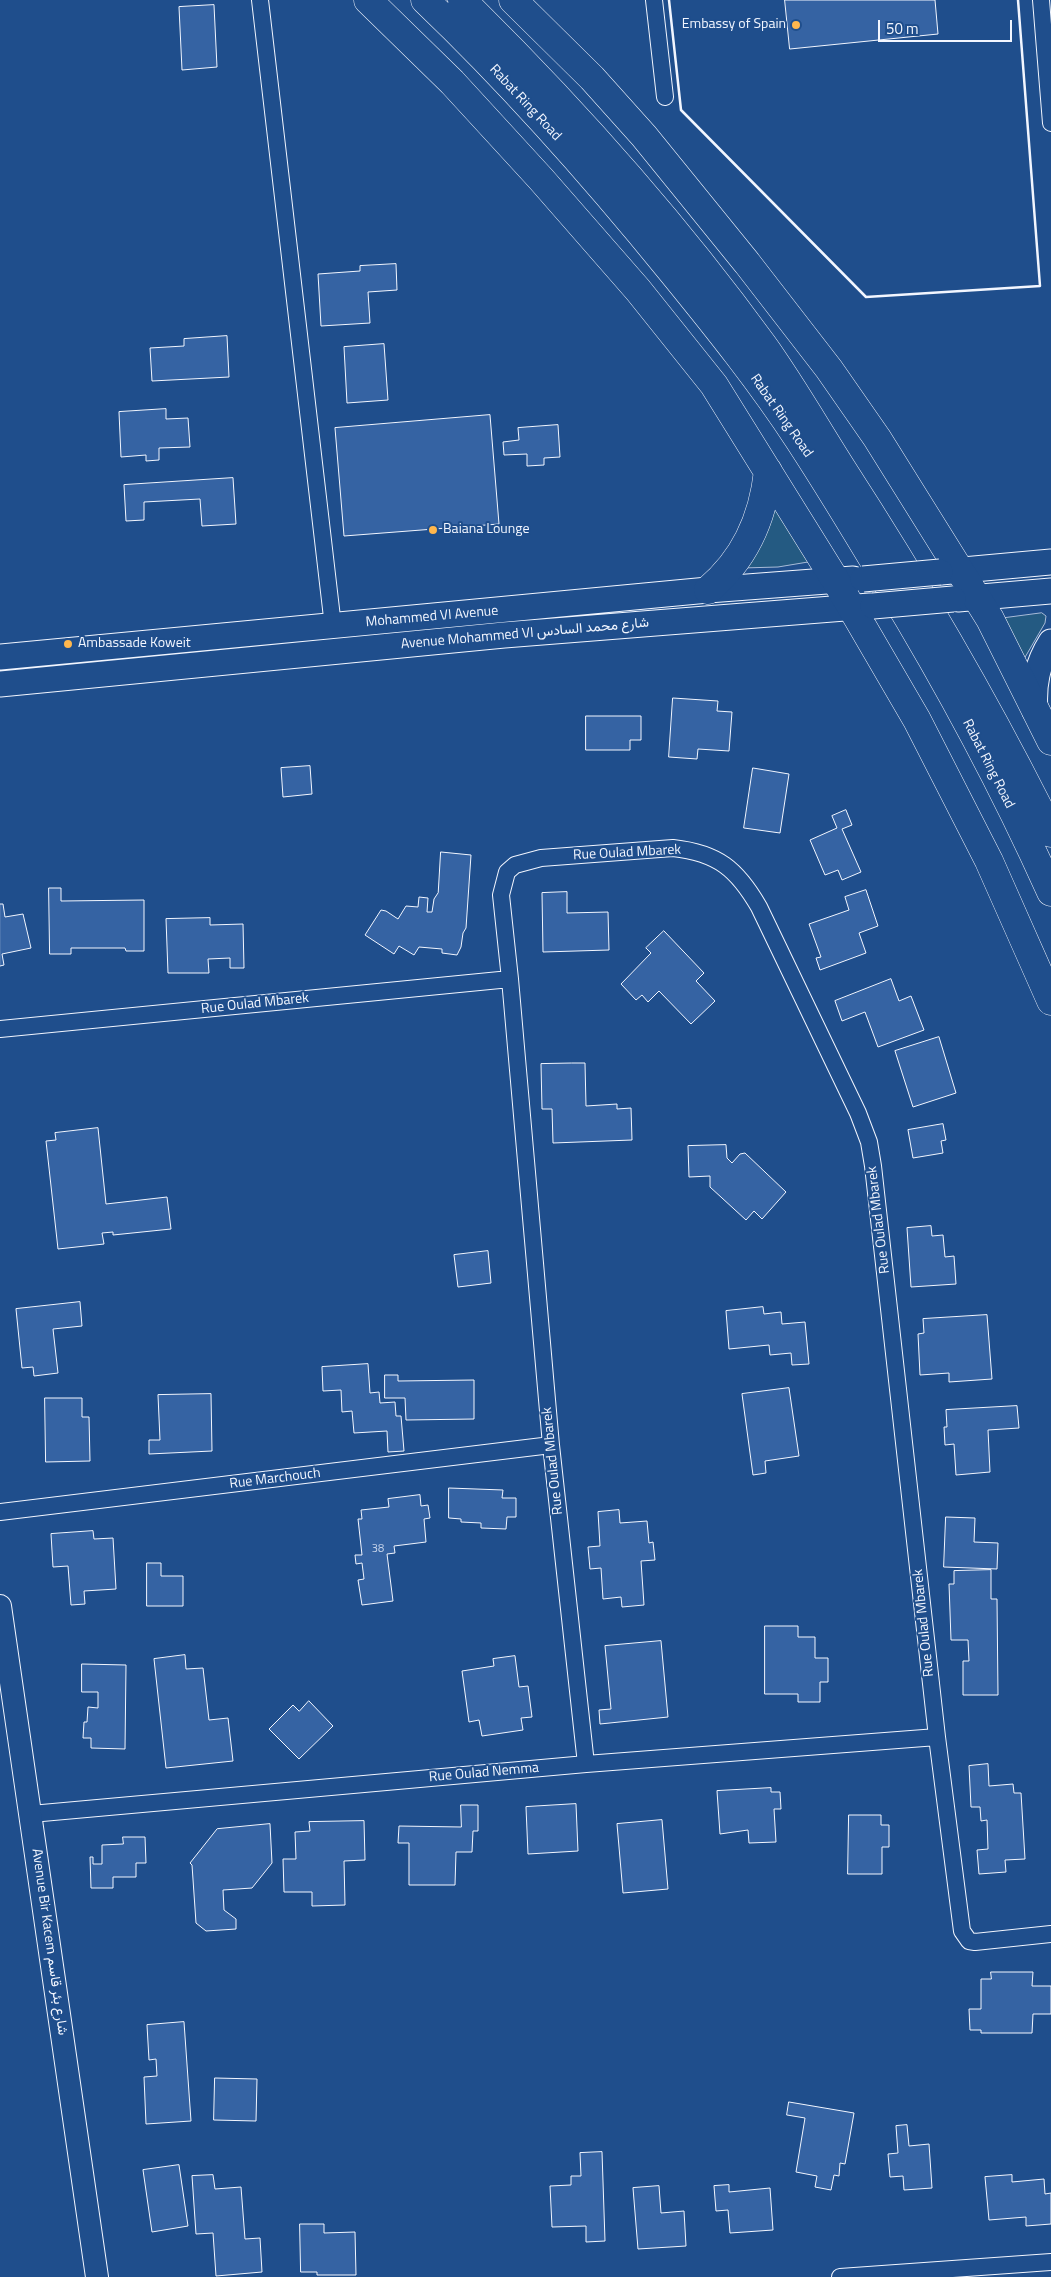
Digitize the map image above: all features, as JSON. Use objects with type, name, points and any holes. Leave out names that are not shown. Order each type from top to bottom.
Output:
[{"type":"highway","points":[[368,0],[452,82],[542,179],[631,283],[714,385],[836,581],[862,607],[895,681],[939,761],[989,861],[1051,1001]]},
{"type":"highway","name":"Rabat Ring Road","points":[[425,0],[531,107],[593,178],[732,346],[798,439],[911,622],[952,695],[1000,786],[1051,892]]},
{"type":"highway","name":"Rabat Ring Road","points":[[462,0],[518,55],[665,220],[764,346],[935,615],[990,714],[1051,833]]},
{"type":"highway","points":[[513,0],[592,78],[644,136],[747,263],[834,377],[877,438],[965,598],[990,618],[1051,740]]},
{"type":"highway","points":[[708,590],[733,565],[750,538],[763,506],[768,471]]},
{"type":"main road","points":[[950,571],[1051,562]]},
{"type":"main road","name":"Mohammed VI Avenue","points":[[0,658],[708,590],[950,571]]},
{"type":"main road","name":"Avenue Mohammed VI شارع محمد السادس","points":[[0,684],[523,633],[1051,591]]},
{"type":"main road","points":[[1035,711],[1036,678],[1042,657],[1051,642]]},
{"type":"street","points":[[260,0],[333,626]]},
{"type":"street","points":[[654,0],[665,97]]},
{"type":"street","points":[[1041,0],[1051,123]]},
{"type":"street","name":"Rue Oulad Mbarek","points":[[586,1764],[551,1444],[501,895],[506,872],[515,865],[541,858],[673,848],[693,850],[712,857],[732,869],[747,886],[759,907],[858,1113],[869,1142],[875,1175],[937,1737],[962,1931],[968,1941],[1051,1934]]},
{"type":"street","name":"Rue Oulad Mbarek","points":[[0,1029],[510,979]]},
{"type":"street","name":"Rue Marchouch","points":[[0,1512],[551,1444]]},
{"type":"street","name":"Avenue Bir Kacem شارع بئر قاسم","points":[[0,1606],[7,1703],[31,1814],[97,2277]]},
{"type":"street","name":"Rue Oulad Nemma","points":[[31,1814],[586,1764],[937,1737]]},
{"type":"street","points":[[840,2277],[1051,2262]]},
{"type":"shaded area","points":[[773,503],[808,562],[778,567],[742,568]]},
{"type":"shaded area","points":[[1042,613],[1046,616],[1045,623],[1024,659],[1005,618]]},
{"type":"building","points":[[785,0],[935,0],[938,34],[790,49]]},
{"type":"building","points":[[214,5],[217,67],[182,70],[179,7]]},
{"type":"building","points":[[396,264],[397,290],[368,292],[370,323],[321,326],[318,274],[360,271],[360,266]]},
{"type":"building","points":[[227,336],[229,377],[152,381],[150,348],[184,346],[184,339]]},
{"type":"building","points":[[384,344],[388,400],[347,403],[344,347]]},
{"type":"building","points":[[166,409],[166,419],[188,418],[190,447],[159,448],[159,460],[146,461],[146,455],[121,457],[119,412]]},
{"type":"building","points":[[490,415],[499,524],[344,536],[335,428]]},
{"type":"building","points":[[558,425],[560,457],[544,458],[544,465],[527,466],[527,454],[504,455],[503,442],[519,440],[518,428]]},
{"type":"building","points":[[233,478],[236,524],[202,526],[200,499],[144,502],[144,520],[126,521],[124,485]]},
{"type":"building","points":[[673,698],[718,701],[717,711],[732,712],[729,751],[698,749],[697,759],[669,757]]},
{"type":"building","points":[[586,716],[641,716],[641,740],[630,740],[630,750],[586,750]]},
{"type":"building","points":[[310,766],[312,794],[283,797],[281,768]]},
{"type":"building","points":[[753,768],[789,774],[780,833],[744,828]]},
{"type":"building","points":[[846,810],[852,825],[842,829],[861,872],[842,880],[838,870],[825,875],[810,840],[837,828],[832,816]]},
{"type":"building","points":[[441,852],[471,855],[466,928],[457,955],[442,953],[442,949],[419,947],[414,955],[399,946],[394,954],[365,935],[381,910],[398,919],[406,906],[418,907],[419,897],[428,898],[427,912],[432,912],[434,899],[438,893]]},
{"type":"building","points":[[49,888],[61,888],[61,901],[144,900],[144,951],[126,951],[125,948],[71,948],[71,954],[50,954]]},
{"type":"building","points":[[866,890],[878,926],[859,933],[866,953],[820,970],[816,958],[821,957],[809,924],[849,910],[845,897]]},
{"type":"building","points":[[567,892],[567,913],[608,912],[609,950],[543,952],[542,893]]},
{"type":"building","points":[[0,904],[3,904],[5,917],[23,914],[31,948],[2,954],[4,965],[0,966]]},
{"type":"building","points":[[210,918],[210,925],[243,924],[244,968],[230,968],[230,958],[208,959],[209,973],[168,973],[166,919]]},
{"type":"building","points":[[664,931],[704,973],[696,981],[715,1001],[691,1024],[659,991],[648,1002],[642,995],[636,1000],[621,984],[651,953],[646,948]]},
{"type":"building","points":[[891,979],[899,1001],[911,996],[924,1030],[878,1047],[865,1012],[842,1021],[835,1001]]},
{"type":"building","points":[[939,1037],[956,1093],[913,1107],[895,1051]]},
{"type":"building","points":[[585,1063],[586,1106],[617,1104],[617,1109],[631,1108],[632,1140],[553,1143],[552,1109],[542,1109],[541,1064]]},
{"type":"building","points":[[943,1124],[946,1140],[941,1141],[943,1153],[913,1158],[908,1130]]},
{"type":"building","points":[[98,1128],[106,1204],[167,1197],[171,1229],[113,1235],[113,1232],[102,1233],[104,1244],[58,1249],[46,1141],[56,1140],[55,1133]]},
{"type":"building","points":[[726,1145],[727,1158],[732,1163],[740,1154],[745,1153],[786,1192],[762,1219],[754,1211],[746,1220],[710,1187],[710,1176],[689,1177],[688,1146]]},
{"type":"building","points":[[931,1226],[932,1236],[943,1235],[945,1257],[954,1256],[956,1284],[911,1287],[907,1228]]},
{"type":"building","points":[[488,1251],[491,1283],[458,1287],[454,1255]]},
{"type":"building","points":[[80,1302],[82,1326],[53,1329],[58,1373],[34,1376],[33,1367],[22,1368],[16,1309]]},
{"type":"building","points":[[763,1307],[764,1314],[781,1312],[782,1324],[805,1322],[809,1364],[792,1365],[791,1353],[770,1355],[769,1345],[729,1349],[726,1311]]},
{"type":"building","points":[[987,1315],[992,1379],[949,1382],[949,1373],[920,1375],[918,1334],[924,1333],[923,1319]]},
{"type":"building","points":[[368,1364],[370,1393],[379,1392],[380,1403],[395,1402],[396,1416],[401,1416],[404,1451],[388,1452],[387,1431],[354,1433],[352,1411],[342,1412],[341,1390],[323,1391],[322,1367]]},
{"type":"building","points":[[385,1375],[398,1375],[398,1381],[474,1380],[474,1419],[406,1420],[405,1398],[385,1398]]},
{"type":"building","points":[[789,1388],[799,1456],[765,1461],[766,1473],[753,1475],[742,1394]]},
{"type":"building","points":[[211,1394],[212,1451],[149,1454],[149,1440],[160,1440],[158,1395]]},
{"type":"building","points":[[45,1398],[82,1398],[82,1417],[89,1417],[90,1461],[46,1462]]},
{"type":"building","points":[[1017,1406],[1019,1428],[988,1430],[990,1472],[956,1475],[954,1444],[945,1445],[944,1427],[947,1427],[946,1410]]},
{"type":"building","points":[[449,1488],[503,1490],[502,1498],[516,1498],[516,1517],[507,1517],[506,1529],[481,1528],[481,1523],[461,1522],[461,1519],[449,1518]]},
{"type":"building","points":[[420,1495],[421,1506],[428,1505],[430,1518],[424,1519],[426,1542],[394,1546],[395,1553],[387,1554],[393,1601],[362,1605],[358,1580],[364,1579],[362,1563],[356,1564],[355,1555],[362,1555],[358,1519],[362,1519],[361,1510],[389,1507],[388,1499]]},
{"type":"building","points":[[619,1510],[620,1523],[647,1521],[649,1543],[653,1542],[655,1560],[641,1561],[644,1605],[622,1607],[621,1597],[603,1599],[601,1568],[590,1569],[588,1547],[600,1546],[598,1512]]},
{"type":"building","points":[[946,1517],[975,1518],[974,1542],[998,1543],[997,1569],[944,1567]]},
{"type":"building","points":[[93,1531],[94,1539],[113,1538],[116,1589],[84,1591],[85,1604],[71,1605],[68,1566],[53,1567],[51,1534]]},
{"type":"building","points":[[147,1563],[161,1563],[161,1576],[183,1576],[183,1606],[147,1606]]},
{"type":"building","points":[[991,1570],[991,1599],[997,1599],[998,1695],[963,1695],[963,1661],[969,1661],[968,1640],[951,1640],[949,1584],[954,1584],[954,1571]]},
{"type":"building","points":[[765,1626],[798,1626],[798,1637],[815,1637],[815,1658],[828,1658],[828,1682],[820,1682],[820,1702],[798,1702],[798,1694],[765,1694]]},
{"type":"building","points":[[661,1641],[668,1717],[600,1724],[599,1710],[611,1709],[605,1646]]},
{"type":"building","points":[[185,1655],[186,1669],[203,1668],[209,1720],[228,1718],[233,1761],[166,1768],[154,1659]]},
{"type":"building","points":[[515,1656],[519,1687],[528,1686],[532,1717],[521,1718],[523,1730],[482,1736],[479,1720],[469,1722],[462,1671],[494,1666],[493,1659]]},
{"type":"building","points":[[82,1664],[126,1665],[125,1749],[91,1748],[91,1738],[83,1738],[84,1722],[87,1722],[88,1707],[98,1708],[98,1692],[82,1692]]},
{"type":"building","points":[[309,1701],[333,1726],[299,1759],[269,1729],[293,1705],[299,1711]]},
{"type":"building","points":[[988,1764],[989,1786],[1013,1784],[1014,1793],[1021,1793],[1025,1859],[1005,1860],[1006,1872],[979,1874],[977,1850],[988,1849],[987,1820],[981,1821],[980,1807],[971,1807],[969,1766]]},
{"type":"building","points":[[771,1788],[771,1792],[780,1792],[781,1809],[774,1809],[776,1842],[749,1843],[748,1830],[720,1834],[717,1791]]},
{"type":"building","points":[[576,1804],[578,1851],[528,1854],[526,1807]]},
{"type":"building","points":[[461,1805],[478,1805],[478,1831],[473,1831],[472,1852],[456,1852],[455,1885],[409,1885],[409,1843],[398,1843],[399,1826],[461,1827]]},
{"type":"building","points":[[849,1815],[881,1815],[881,1825],[889,1825],[889,1847],[882,1847],[882,1874],[848,1874]]},
{"type":"building","points":[[662,1820],[668,1889],[623,1893],[617,1824]]},
{"type":"building","points":[[364,1821],[365,1860],[344,1861],[345,1905],[312,1906],[312,1892],[284,1892],[283,1859],[296,1859],[295,1832],[310,1831],[309,1822]]},
{"type":"building","points":[[270,1824],[272,1863],[252,1888],[223,1890],[224,1910],[236,1919],[236,1929],[206,1931],[196,1923],[192,1865],[190,1863],[217,1829]]},
{"type":"building","points":[[123,1837],[145,1837],[146,1863],[136,1863],[136,1877],[113,1877],[113,1888],[91,1888],[90,1857],[93,1857],[93,1864],[102,1864],[102,1845],[123,1844]]},
{"type":"building","points":[[991,1972],[1033,1972],[1032,1986],[1051,1986],[1051,2014],[1033,2014],[1032,2033],[981,2033],[981,2030],[970,2030],[969,2009],[981,2009],[981,1979],[991,1979]]},
{"type":"building","points":[[184,2022],[191,2121],[146,2124],[144,2077],[157,2076],[156,2059],[149,2060],[147,2025]]},
{"type":"building","points":[[215,2078],[257,2079],[256,2121],[214,2120]]},
{"type":"building","points":[[789,2102],[854,2113],[845,2164],[840,2163],[839,2176],[834,2175],[831,2190],[815,2187],[817,2176],[796,2172],[805,2118],[787,2115]]},
{"type":"building","points":[[907,2125],[909,2146],[929,2144],[932,2188],[904,2190],[903,2176],[890,2177],[888,2154],[898,2153],[896,2126]]},
{"type":"building","points":[[602,2152],[605,2241],[586,2242],[586,2226],[552,2227],[550,2186],[571,2185],[571,2176],[581,2176],[580,2153]]},
{"type":"building","points":[[179,2165],[188,2226],[152,2232],[143,2170]]},
{"type":"building","points":[[213,2175],[215,2189],[241,2187],[245,2239],[260,2238],[262,2272],[216,2276],[213,2233],[196,2234],[192,2176]]},
{"type":"building","points":[[1012,2175],[1012,2182],[1044,2179],[1045,2194],[1051,2193],[1051,2224],[1026,2226],[1026,2217],[989,2220],[985,2177]]},
{"type":"building","points":[[729,2185],[729,2192],[770,2188],[773,2230],[730,2233],[728,2210],[716,2211],[714,2186]]},
{"type":"building","points":[[659,2186],[661,2213],[684,2211],[686,2246],[638,2249],[633,2188]]},
{"type":"building","points":[[300,2224],[324,2224],[324,2233],[355,2232],[356,2275],[317,2275],[317,2272],[301,2272]]},
{"type":"wall","points":[[669,0],[681,110],[866,297],[1040,286],[1018,0]]},
{"type":"place","name":"Embassy of Spain","points":[[796,25]]},
{"type":"place","name":"Baiana Lounge","points":[[433,530]]},
{"type":"place","name":"Ambassade Koweit","points":[[68,644]]}]
